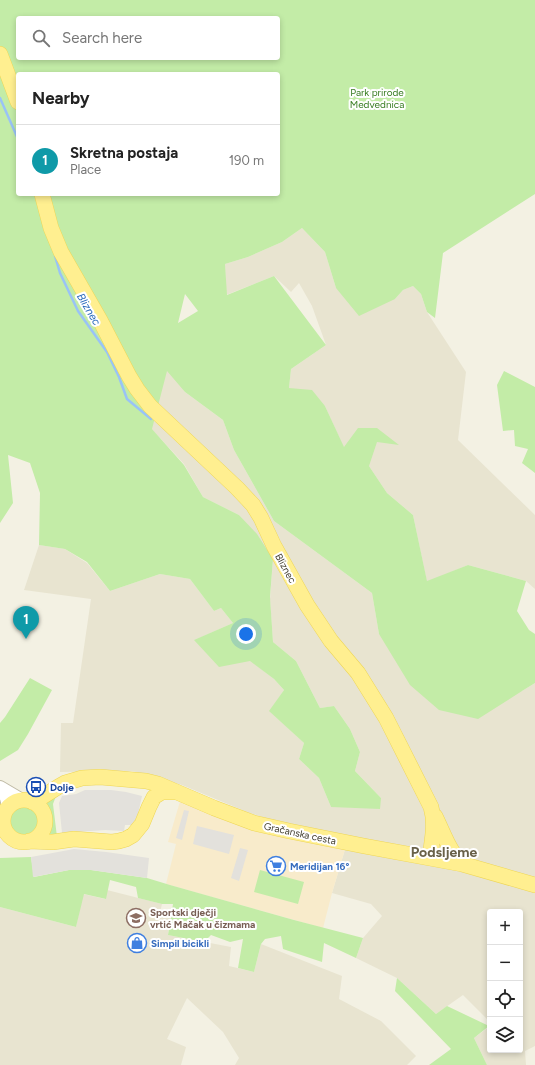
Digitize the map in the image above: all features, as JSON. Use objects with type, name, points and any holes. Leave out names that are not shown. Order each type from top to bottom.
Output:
[{"type":"main road","points":[[0,54],[16,97]]},
{"type":"main road","name":"Bliznec","points":[[43,196],[51,228],[61,252],[100,320],[128,376],[150,406],[237,488],[253,506],[261,518],[274,546],[307,605],[331,641],[358,673],[386,718],[426,796],[451,850],[462,864]]},
{"type":"main road","name":"Gračanska cesta","points":[[27,801],[39,799],[58,786],[82,778],[100,777],[146,781],[158,784],[226,813],[254,823],[364,846],[462,864],[535,885]]},
{"type":"main road","points":[[146,781],[152,787],[153,792],[151,802]]},
{"type":"main road","points":[[29,841],[36,838],[42,831],[45,822],[42,811],[37,804],[27,801],[11,804],[4,815],[6,829],[5,835],[18,840],[29,841],[53,842],[79,839],[112,842],[126,839],[133,835],[142,824],[154,797],[162,792],[176,792]]},
{"type":"main road","name":"Bliznec","points":[[430,857],[434,828],[433,812]]},
{"type":"street","points":[[0,788],[27,801]]},
{"type":"street","points":[[0,788],[8,802],[4,815]]},
{"type":"shaded area","points":[[302,228],[325,252],[336,288],[395,299],[403,290],[413,286],[421,294],[427,312],[466,372],[458,440],[535,515],[535,589],[526,581],[468,565],[427,582],[413,515],[387,493],[369,466],[344,448],[325,406],[289,388],[291,369],[326,345],[312,306],[299,283],[291,292],[274,276],[226,295],[225,264],[248,257],[282,242]]},
{"type":"shaded area","points":[[115,280],[185,392],[223,420],[234,450],[274,521],[372,593],[379,634],[522,691],[535,683],[535,1046],[525,1051],[526,1065],[487,1065],[474,1038],[487,1028],[487,1053],[523,1053],[523,909],[487,909],[487,1019],[463,995],[436,1014],[397,978],[356,958],[363,938],[382,916],[371,904],[332,893],[346,846],[247,812],[182,785],[132,771],[60,772],[61,723],[73,723],[91,599],[24,590],[39,545],[65,549],[87,563],[110,591],[160,574],[190,579],[214,611],[221,608],[233,623],[195,640],[250,660],[274,679],[284,690],[270,711],[304,743],[299,759],[319,778],[331,807],[381,798],[355,771],[360,752],[350,729],[334,706],[320,708],[296,661],[273,642],[270,599],[273,559],[239,515],[203,497],[184,464],[148,425]]},
{"type":"shaded area","points":[[85,790],[111,790],[142,796],[138,814],[133,825],[125,825],[124,831],[105,830],[62,833],[59,803],[62,796],[76,794]]},
{"type":"shaded area","points":[[181,798],[346,846],[323,928],[166,884],[176,844],[168,842]]},
{"type":"shaded area","points":[[184,810],[189,811],[182,840],[176,838]]},
{"type":"shaded area","points":[[197,826],[234,835],[229,854],[193,844]]},
{"type":"shaded area","points":[[240,848],[248,850],[239,881],[231,878]]},
{"type":"shaded area","points":[[74,849],[149,858],[147,878],[91,870],[69,870],[33,877],[31,857]]},
{"type":"shaded area","points":[[107,890],[162,904],[159,916],[170,918],[168,935],[231,947],[229,966],[254,972],[261,944],[342,976],[339,999],[381,1021],[416,1056],[407,1065],[235,1065],[239,1058],[223,1032],[187,998],[167,1039],[186,1047],[181,1065],[0,1065],[0,907],[76,927],[83,894],[105,899]]},
{"type":"green space","name":"Park prirode Medvednica","points":[[0,0],[535,0],[535,194],[443,253],[435,318],[427,312],[421,294],[413,286],[403,290],[395,299],[359,316],[336,288],[325,252],[302,228],[282,242],[248,257],[225,264],[227,295],[274,276],[326,345],[291,369],[289,388],[312,390],[325,406],[344,447],[358,428],[377,428],[399,445],[377,442],[369,466],[387,493],[413,515],[427,581],[468,565],[526,581],[517,611],[529,630],[535,634],[535,683],[478,719],[439,710],[410,685],[379,634],[372,593],[274,521],[234,450],[223,420],[185,392],[167,371],[152,429],[184,465],[203,497],[239,515],[257,534],[273,559],[270,597],[273,642],[296,661],[320,708],[334,706],[350,729],[360,752],[355,771],[381,798],[380,809],[331,807],[319,778],[299,759],[304,743],[269,711],[284,690],[274,679],[250,661],[219,667],[194,640],[233,623],[221,608],[214,611],[190,579],[160,574],[110,591],[87,562],[65,549],[39,545],[40,493],[30,463],[8,455],[13,503],[0,523]],"holes":[[[185,294],[198,311],[178,323]]]},
{"type":"green space","points":[[504,371],[535,387],[535,473],[522,463],[528,449],[515,446],[514,430],[503,431],[497,385]]},
{"type":"green space","points":[[30,678],[52,690],[18,750],[0,761],[0,723]]},
{"type":"green space","points":[[56,796],[53,804],[57,837],[43,838],[48,825],[48,816],[42,803]]},
{"type":"green space","points":[[24,806],[34,811],[39,821],[34,831],[24,836],[14,831],[9,821],[14,811]]},
{"type":"green space","points":[[31,857],[34,877],[69,870],[91,870],[147,878],[363,938],[356,958],[324,943],[322,962],[283,949],[281,936],[265,939],[261,944],[254,972],[238,968],[243,939],[230,942],[211,935],[204,942],[168,935],[173,904],[162,904],[138,898],[136,887],[110,880],[106,899],[84,894],[76,927],[0,907],[0,858]]},
{"type":"green space","points":[[260,870],[304,882],[298,904],[254,892]]},
{"type":"green space","points":[[397,978],[436,1014],[447,1006],[487,1025],[487,1028],[474,1038],[487,1065],[429,1065],[451,1049],[395,991]]},
{"type":"waterway","name":"Bliznec","points":[[0,98],[16,134]]},
{"type":"waterway","name":"Bliznec","points":[[55,256],[60,273],[78,311],[107,352],[119,377],[127,399],[151,419]]},
{"type":"place","name":"Skretna postaja","points":[[26,639]]},
{"type":"place","name":"Dolje","points":[[36,787]]},
{"type":"place","name":"Meridijan 16°","points":[[276,866]]},
{"type":"place","name":"Sportski dječji vrtić Mačak u čizmama","points":[[136,918]]},
{"type":"place","name":"Simpil bicikli","points":[[137,943]]},
{"type":"district","name":"Podsljeme","points":[[444,852]]}]
